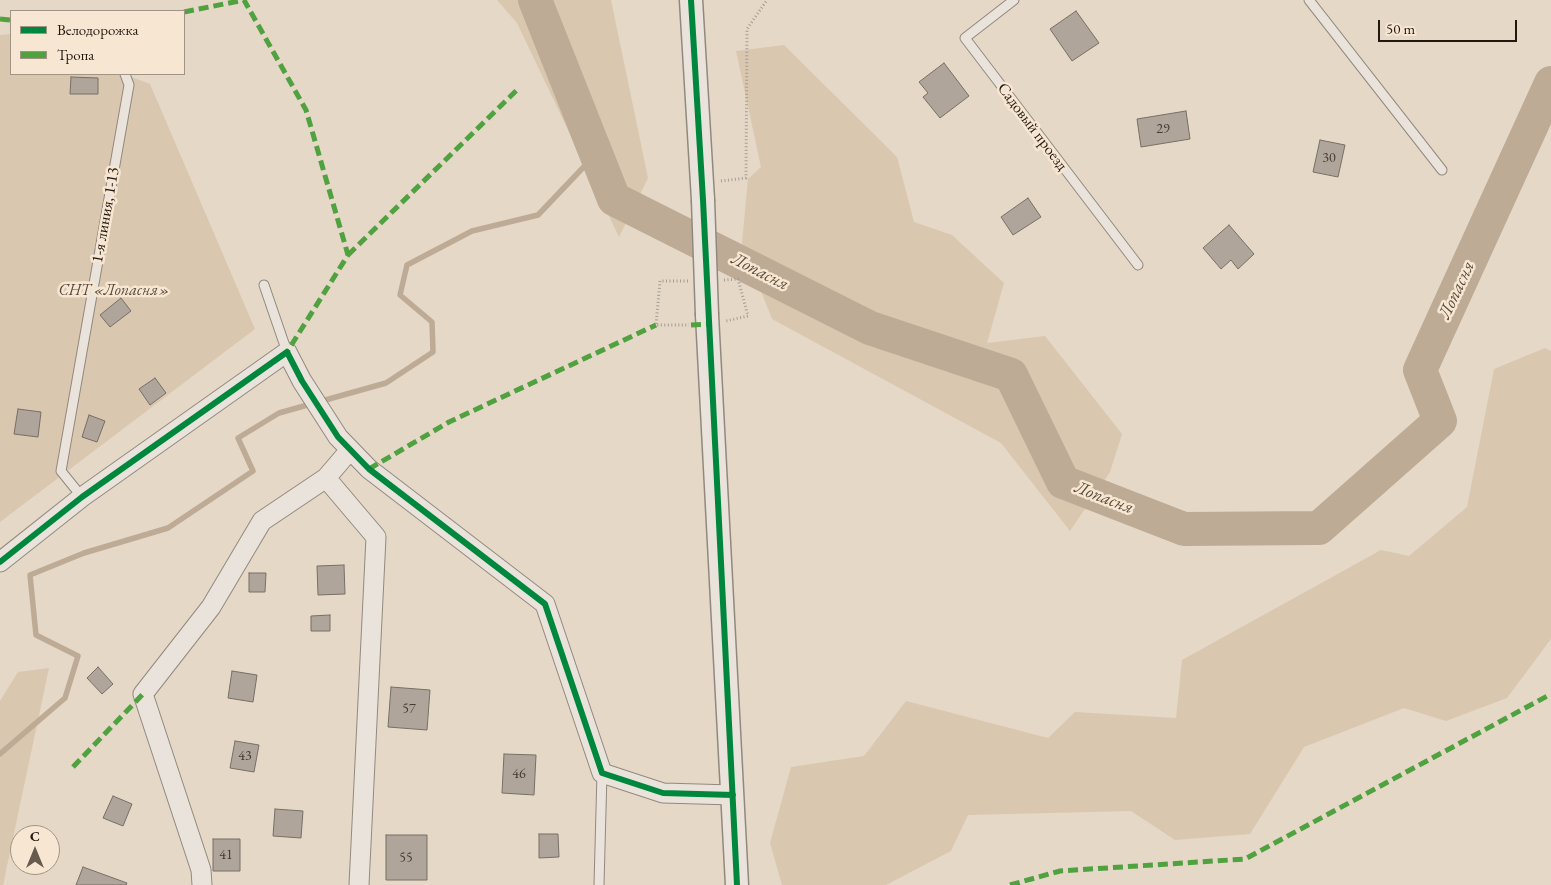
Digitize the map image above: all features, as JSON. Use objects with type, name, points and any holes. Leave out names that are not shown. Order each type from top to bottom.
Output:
[{"type":"street","points":[[691,0],[703,200],[699,320],[733,795],[737,885]]},
{"type":"street","points":[[0,562],[82,497],[287,352],[302,381],[344,444],[369,469],[545,604],[602,773],[663,793],[733,795]]},
{"type":"street","points":[[202,885],[201,870],[143,694],[211,607],[262,521],[326,478],[344,444]]},
{"type":"street","points":[[326,478],[376,538],[359,885]]},
{"type":"lane","name":"Садовый проезд","points":[[1014,0],[965,38],[1138,265]]},
{"type":"lane","points":[[1309,0],[1442,170]]},
{"type":"lane","name":"1-я линия, 1-13","points":[[82,497],[61,471],[129,85],[125,75]]},
{"type":"lane","points":[[264,285],[287,352]]},
{"type":"lane","points":[[600,885],[602,773]]},
{"type":"path","points":[[717,182],[746,178],[747,29],[767,0]]},
{"type":"path","points":[[656,325],[699,320]]},
{"type":"green space","points":[[497,0],[611,0],[648,178],[619,237],[517,23]]},
{"type":"green space","name":"СНТ «Лопасня»","points":[[10,34],[10,75],[126,75],[150,84],[255,329],[0,522],[0,35]]},
{"type":"green space","points":[[784,45],[897,157],[914,222],[952,235],[1004,283],[987,343],[1045,336],[1122,434],[1110,472],[1070,531],[1001,443],[772,319],[742,243],[748,179],[761,167],[736,51]]},
{"type":"green space","points":[[1545,348],[1551,351],[1551,639],[1507,698],[1446,721],[1404,708],[1304,747],[1250,834],[1175,840],[1131,811],[968,815],[951,851],[886,885],[782,885],[770,843],[791,767],[864,756],[906,701],[1048,738],[1075,712],[1176,718],[1182,660],[1381,550],[1409,556],[1467,507],[1494,369]]},
{"type":"green space","points":[[49,668],[16,825],[10,825],[10,852],[3,885],[0,885],[0,701],[18,672]]},
{"type":"building","points":[[1076,11],[1099,43],[1072,61],[1050,29]]},
{"type":"building","points":[[944,63],[969,96],[940,118],[923,97],[928,93],[919,82]]},
{"type":"building","points":[[71,77],[98,78],[98,94],[70,94]]},
{"type":"building","points":[[1186,111],[1190,139],[1141,147],[1137,119]]},
{"type":"building","points":[[1320,140],[1345,145],[1338,177],[1313,172]]},
{"type":"building","points":[[1028,198],[1041,217],[1013,235],[1001,217]]},
{"type":"building","points":[[1229,225],[1254,254],[1238,269],[1231,260],[1221,269],[1203,248]]},
{"type":"building","points":[[121,298],[131,311],[110,327],[100,315]]},
{"type":"building","points":[[155,378],[166,393],[150,405],[139,389]]},
{"type":"building","points":[[18,409],[41,412],[38,437],[14,434]]},
{"type":"building","points":[[89,415],[105,421],[97,442],[82,437]]},
{"type":"building","points":[[344,565],[345,594],[318,595],[317,566]]},
{"type":"building","points":[[249,573],[266,573],[265,592],[249,592]]},
{"type":"building","points":[[330,615],[330,631],[311,631],[311,616]]},
{"type":"building","points":[[98,667],[113,684],[102,694],[87,678]]},
{"type":"building","points":[[232,671],[257,675],[253,702],[228,698]]},
{"type":"building","points":[[391,687],[430,690],[427,730],[388,727]]},
{"type":"building","points":[[235,741],[259,745],[254,772],[230,768]]},
{"type":"building","points":[[504,754],[536,755],[534,795],[502,793]]},
{"type":"building","points":[[113,796],[132,804],[123,826],[103,818]]},
{"type":"building","points":[[275,809],[303,811],[301,838],[273,836]]},
{"type":"building","points":[[539,834],[558,834],[559,857],[539,858]]},
{"type":"building","points":[[386,835],[427,835],[427,880],[386,880]]},
{"type":"building","points":[[213,839],[240,839],[240,871],[213,871]]},
{"type":"building","points":[[83,867],[127,883],[126,885],[76,885]]},
{"type":"waterway","name":"Лопасня","points":[[535,0],[614,199],[870,328],[1011,375],[1063,482],[1184,529],[1319,528],[1440,421],[1420,370],[1551,83]]},
{"type":"waterway","points":[[0,754],[65,698],[78,656],[36,635],[30,575],[84,553],[168,528],[253,471],[238,438],[279,413],[386,383],[433,352],[432,322],[400,295],[407,265],[472,231],[538,215],[596,154]]},
{"type":"marked path","points":[[185,12],[244,0],[306,110],[348,255],[287,352]]},
{"type":"marked path","points":[[0,19],[10,20]]},
{"type":"marked path","points":[[348,255],[518,89]]},
{"type":"marked path","points":[[691,325],[709,324]]},
{"type":"marked path","points":[[369,469],[449,422],[656,325]]},
{"type":"marked path","points":[[73,767],[143,694]]},
{"type":"marked path","points":[[1010,885],[1060,871],[1245,859],[1551,694]]},
{"type":"cycle path","points":[[691,0],[703,200],[737,885]]},
{"type":"cycle path","points":[[0,562],[82,497],[287,352],[302,381],[338,437],[369,469],[545,604],[602,773],[663,793],[733,795]]}]
